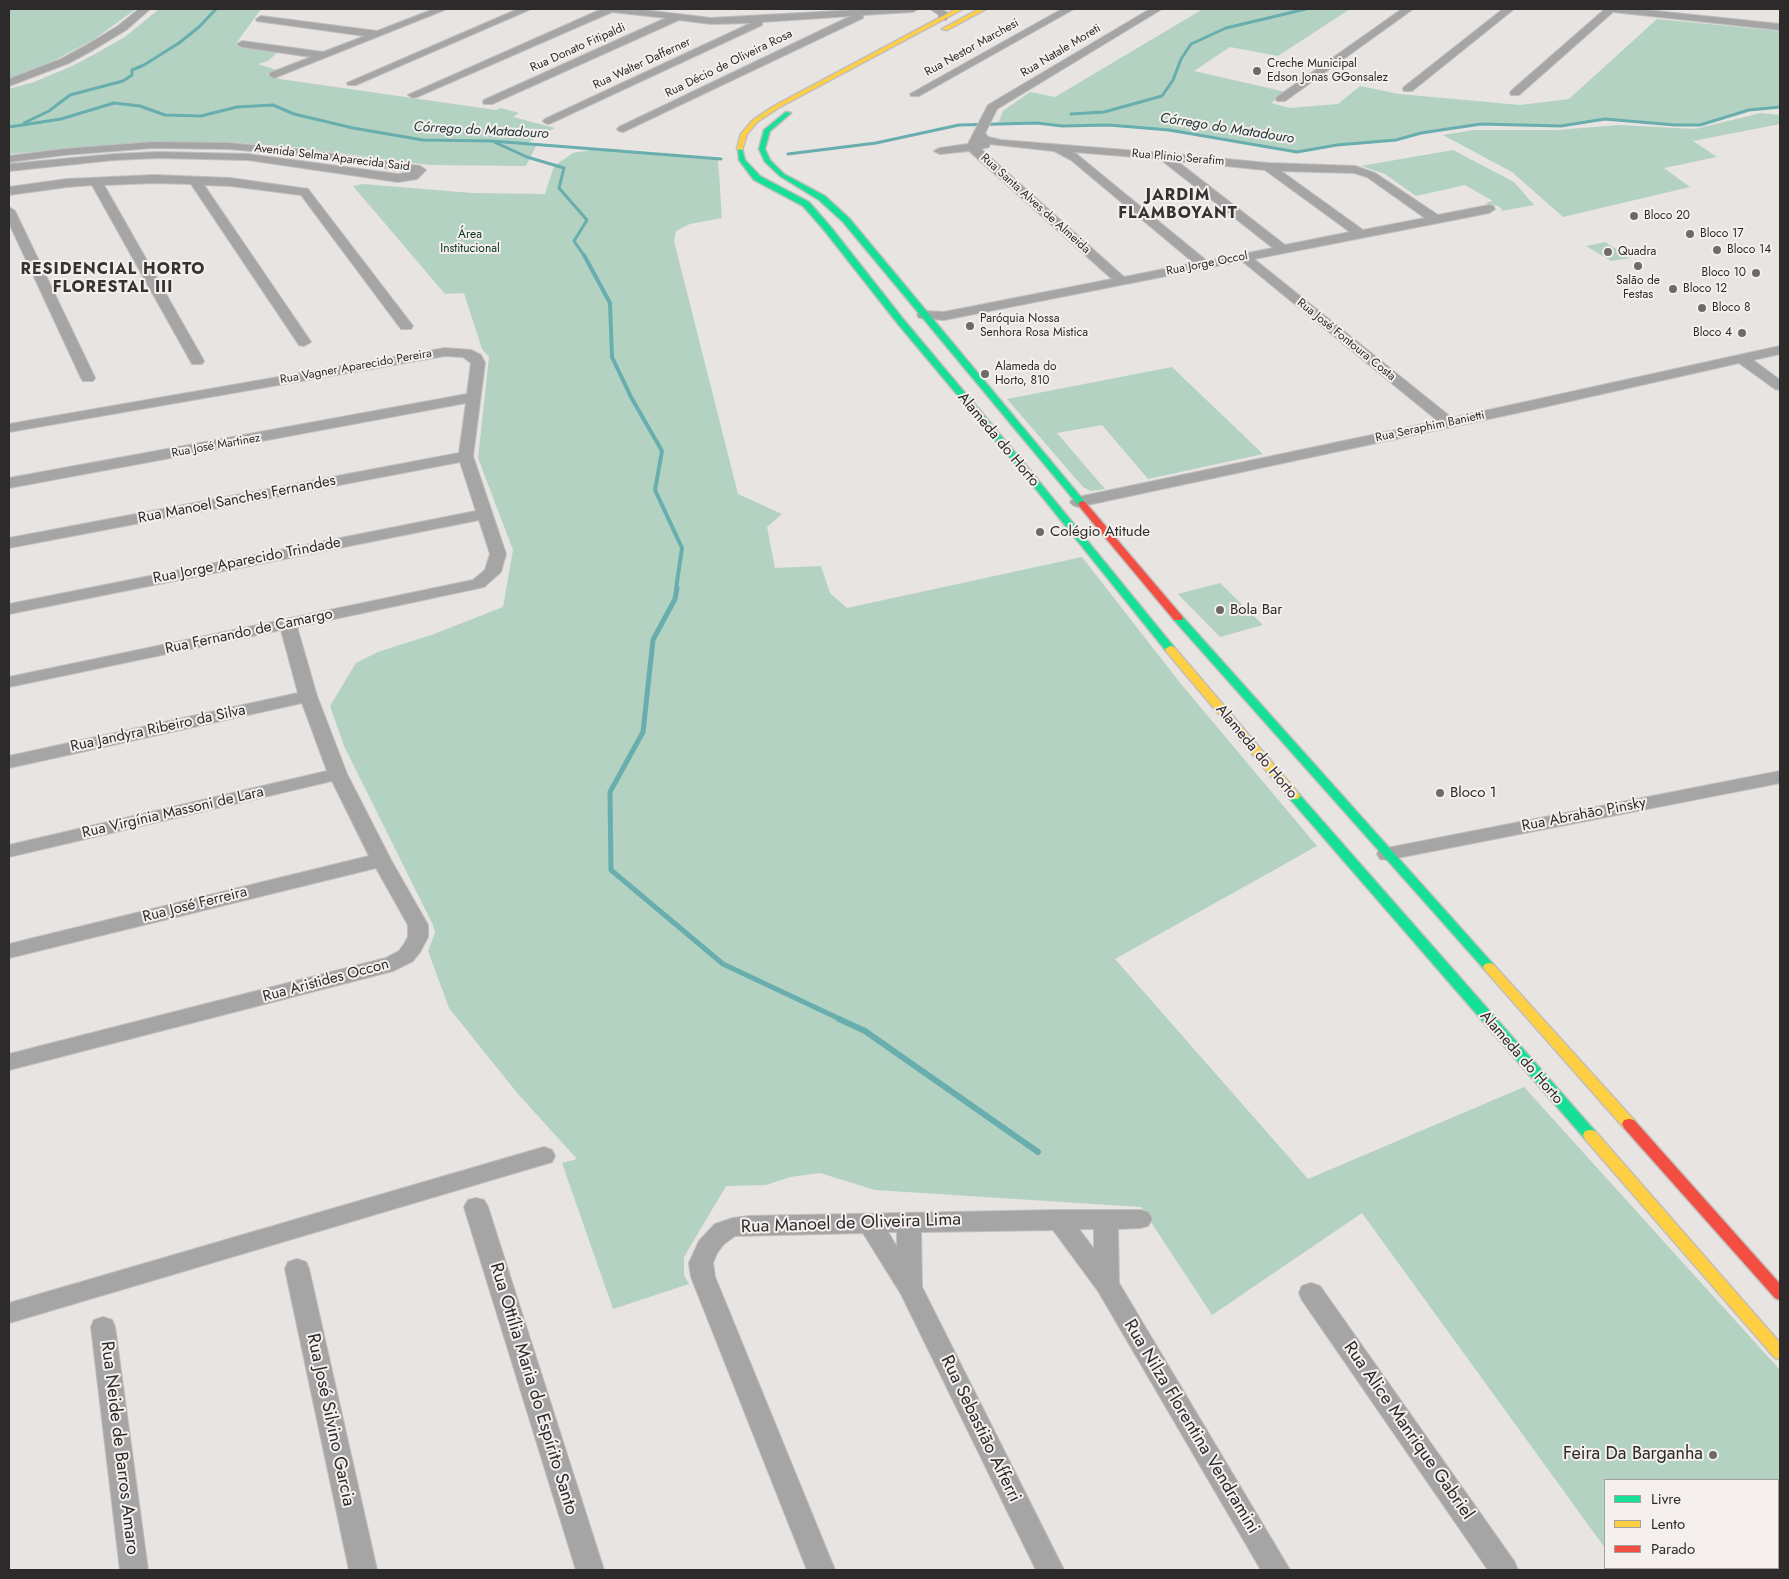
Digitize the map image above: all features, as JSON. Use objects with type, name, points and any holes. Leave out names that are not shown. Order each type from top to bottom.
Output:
[{"type":"main road","points":[[938,13],[960,9]]},
{"type":"main road","name":"Alameda do Horto","points":[[983,9],[790,112],[768,130],[762,149],[767,161],[778,172],[832,205],[1162,601],[1387,854],[1771,1272],[1780,1294]]},
{"type":"main road","name":"Alameda do Horto","points":[[938,13],[776,107],[749,127],[741,138],[739,151],[742,160],[757,178],[806,204],[1188,671],[1294,796],[1780,1353]]},
{"type":"main road","points":[[1030,476],[1052,498],[1064,502],[1078,502]]},
{"type":"street","points":[[9,83],[50,67],[89,48],[122,28],[145,9]]},
{"type":"street","points":[[352,83],[526,9]]},
{"type":"street","points":[[413,95],[612,9],[731,21],[913,9]]},
{"type":"street","name":"Rua Nestor Marchesi","points":[[915,94],[1068,9]]},
{"type":"street","name":"Rua Natale Moreti","points":[[981,128],[992,107],[1157,9]]},
{"type":"street","points":[[1281,99],[1408,9]]},
{"type":"street","points":[[1408,89],[1509,9]]},
{"type":"street","points":[[1515,94],[1611,9],[1780,27]]},
{"type":"street","points":[[409,10],[437,11]]},
{"type":"street","points":[[274,75],[437,11]]},
{"type":"street","name":"Rua Décio de Oliveira Rosa","points":[[623,129],[867,12]]},
{"type":"street","points":[[828,14],[847,22]]},
{"type":"street","name":"Rua Donato Fitipaldi","points":[[488,102],[679,17]]},
{"type":"street","name":"Rua Walter Dafferner","points":[[549,121],[768,18]]},
{"type":"street","points":[[261,19],[377,34]]},
{"type":"street","points":[[731,21],[745,29]]},
{"type":"street","points":[[242,44],[323,55]]},
{"type":"street","name":"Rua Plinio Serafim","points":[[981,128],[984,140],[1001,143],[1268,167],[1355,170],[1371,175],[1434,219]]},
{"type":"street","name":"Rua Santa Alves de Almeida","points":[[981,128],[972,147],[1120,280]]},
{"type":"street","name":"Rua Plinio Serafim","points":[[940,151],[1001,143]]},
{"type":"street","name":"Avenida Selma Aparecida Said","points":[[9,159],[64,152],[154,145],[230,146],[306,153],[420,170],[413,177],[398,178],[280,160],[158,155],[69,161],[9,168]]},
{"type":"street","points":[[1055,147],[1069,154],[1204,264]]},
{"type":"street","points":[[1087,169],[1084,162],[1086,156],[1101,151]]},
{"type":"street","points":[[1162,156],[1282,249]]},
{"type":"street","points":[[1184,172],[1183,168],[1186,165],[1206,160]]},
{"type":"street","points":[[1268,167],[1358,233]]},
{"type":"street","points":[[1291,183],[1286,175],[1294,170],[1305,168]]},
{"type":"street","points":[[9,191],[96,182],[154,179],[219,182],[304,192],[308,194],[406,326]]},
{"type":"street","points":[[195,180],[304,342]]},
{"type":"street","points":[[96,182],[197,361]]},
{"type":"street","points":[[207,200],[209,193],[219,182]]},
{"type":"street","name":"Rua Jorge Occol","points":[[924,315],[944,316],[1490,208]]},
{"type":"street","points":[[9,211],[88,378]]},
{"type":"street","name":"Rua José Fontoura Costa","points":[[1244,257],[1449,423]]},
{"type":"street","name":"Rua Seraphim Banietti","points":[[1078,502],[1780,350]]},
{"type":"street","name":"Rua Vagner Aparecido Pereira","points":[[9,428],[445,352],[466,353],[476,358],[478,362],[466,456],[498,554],[493,572],[488,578]]},
{"type":"street","points":[[1741,358],[1780,386]]},
{"type":"street","name":"Rua José Martinez","points":[[9,483],[423,407],[472,402]]},
{"type":"street","name":"Rua Manoel Sanches Fernandes","points":[[9,543],[466,456]]},
{"type":"street","name":"Rua Jorge Aparecido Trindade","points":[[9,609],[485,514]]},
{"type":"street","name":"Rua Fernando de Camargo","points":[[9,682],[467,586],[488,578]]},
{"type":"street","name":"Rua Aristides Occon","points":[[9,1062],[393,964],[406,956],[413,947],[418,936],[418,926],[381,860],[338,774],[308,696],[288,624]]},
{"type":"street","name":"Rua Jandyra Ribeiro da Silva","points":[[9,762],[308,696]]},
{"type":"street","name":"Rua Virgínia Massoni de Lara","points":[[9,851],[338,774]]},
{"type":"street","name":"Rua Abrahão Pinsky","points":[[1387,854],[1780,777]]},
{"type":"street","name":"Rua José Ferreira","points":[[9,951],[381,860]]},
{"type":"street","points":[[9,1312],[544,1156]]},
{"type":"street","name":"Rua Ottília Maria do Espírito Santo","points":[[476,1207],[590,1570]]},
{"type":"street","name":"Rua Nilza Florentina Vendramini","points":[[1058,1219],[1107,1284],[1276,1570]]},
{"type":"street","name":"Rua Nilza Florentina Vendramini","points":[[1106,1219],[1107,1284]]},
{"type":"street","name":"Rua Manoel de Oliveira Lima","points":[[821,1570],[702,1277],[701,1262],[707,1248],[716,1237],[722,1231],[733,1227],[749,1225],[909,1221],[1140,1219]]},
{"type":"street","name":"Rua Sebastião Afferri","points":[[909,1221],[910,1288]]},
{"type":"street","name":"Rua Sebastião Afferri","points":[[869,1222],[910,1288],[1050,1570]]},
{"type":"street","name":"Rua José Silvino Garcia","points":[[297,1269],[363,1570]]},
{"type":"street","name":"Rua Alice Manrique Gabriel","points":[[1311,1292],[1504,1570]]},
{"type":"street","name":"Rua Neide de Barros Amaro","points":[[103,1327],[134,1570]]},
{"type":"green space","points":[[9,9],[136,9],[93,40],[51,62],[9,79]]},
{"type":"green space","points":[[159,9],[261,9],[235,45],[278,52],[268,61],[258,64],[276,70],[266,75],[280,79],[496,110],[501,108],[519,113],[513,117],[555,128],[527,143],[537,144],[526,166],[429,165],[293,147],[228,142],[137,143],[9,154],[9,89],[34,82],[95,54],[125,37]]},
{"type":"green space","points":[[1203,9],[1350,9],[1278,56],[1230,47],[1194,71],[1286,92],[1271,103],[1290,108],[1338,104],[1360,86],[1399,94],[1520,105],[1569,99],[1657,19],[1780,31],[1780,107],[1749,110],[1700,125],[1675,125],[1605,119],[1561,126],[1481,124],[1421,133],[1396,140],[1337,145],[1297,152],[1169,130],[1131,126],[1062,126],[1037,123],[998,124],[1003,111],[1030,92],[1055,97]]},
{"type":"green space","points":[[1761,113],[1780,115],[1780,124],[1693,141],[1717,157],[1664,168],[1690,187],[1563,217],[1512,172],[1443,135],[1473,130],[1557,130],[1619,125],[1695,129]]},
{"type":"green space","name":"Área Institucional","points":[[601,148],[718,159],[722,218],[690,224],[676,231],[674,241],[738,494],[782,514],[767,527],[775,568],[821,566],[830,593],[847,608],[1082,557],[1181,684],[1317,846],[1115,959],[1308,1179],[1524,1087],[1780,1370],[1780,1570],[1621,1570],[1779,1569],[1779,1479],[1604,1479],[1604,1547],[1362,1213],[1212,1315],[1141,1207],[875,1190],[820,1173],[790,1177],[766,1185],[726,1186],[684,1257],[684,1275],[689,1284],[613,1309],[562,1163],[577,1159],[518,1094],[449,1008],[428,951],[435,933],[433,925],[344,746],[330,706],[356,663],[378,652],[434,634],[503,607],[513,550],[478,458],[489,357],[482,349],[464,293],[445,294],[353,186],[363,184],[472,193],[545,194],[554,166],[573,153]]},
{"type":"green space","points":[[1453,150],[1514,182],[1534,205],[1501,211],[1502,209],[1498,206],[1485,203],[1493,201],[1465,185],[1416,196],[1385,174],[1361,166]]},
{"type":"green space","name":"Quadra","points":[[1605,242],[1630,258],[1611,261],[1586,246]]},
{"type":"green space","points":[[1172,367],[1263,454],[1148,479],[1102,425],[1057,433],[1105,489],[1091,491],[1083,487],[1007,399]]},
{"type":"green space","name":"Bola Bar","points":[[1220,583],[1263,625],[1220,637],[1178,594]]},
{"type":"waterway","points":[[24,123],[49,111],[70,95],[123,81],[132,75],[132,70],[144,65],[179,43],[199,27],[216,9]]},
{"type":"waterway","points":[[1071,114],[1104,112],[1162,96],[1173,80],[1181,59],[1191,44],[1226,28],[1306,9]]},
{"type":"waterway","name":"Córrego do Matadouro","points":[[9,127],[61,119],[114,103],[140,106],[165,115],[201,116],[237,107],[273,105],[294,114],[353,128],[423,140],[492,141]]},
{"type":"waterway","name":"Córrego do Matadouro","points":[[788,154],[876,143],[959,125],[1037,123],[1062,126],[1109,125],[1169,130],[1297,152],[1337,145],[1396,140],[1421,133],[1481,124],[1561,126],[1605,119],[1675,125],[1700,125],[1749,110],[1780,107]]},
{"type":"waterway","name":"Córrego do Matadouro","points":[[492,141],[721,159]]},
{"type":"waterway","points":[[492,141],[527,157],[564,168],[559,188],[587,220],[574,241],[585,257]]},
{"type":"waterway","points":[[584,255],[610,303],[612,357],[631,397],[662,451],[655,490],[682,548],[676,589]]},
{"type":"waterway","points":[[677,588],[675,599],[653,640],[643,732],[610,792],[611,870],[723,964],[842,1020]]},
{"type":"waterway","points":[[839,1019],[865,1031],[1038,1152]]},
{"type":"traffic: fast","points":[[788,113],[767,130],[762,149],[767,161],[782,175],[822,198],[846,220],[1082,504]]},
{"type":"traffic: fast","points":[[740,149],[742,160],[757,178],[806,204],[827,228],[901,322],[1030,476],[1170,649]]},
{"type":"traffic: fast","points":[[1178,618],[1489,967]]},
{"type":"traffic: fast","points":[[1294,796],[1590,1135]]},
{"type":"traffic: slow","points":[[740,149],[744,134],[755,121],[776,107],[960,9]]},
{"type":"traffic: slow","points":[[945,29],[983,9]]},
{"type":"traffic: slow","points":[[1170,649],[1294,796]]},
{"type":"traffic: slow","points":[[1489,967],[1629,1124]]},
{"type":"traffic: slow","points":[[1590,1135],[1780,1353]]},
{"type":"traffic: jam","points":[[1082,504],[1178,618]]},
{"type":"traffic: jam","points":[[1629,1124],[1780,1294]]},
{"type":"place","name":"Creche Municipal Edson Jonas GGonsalez","points":[[1257,71]]},
{"type":"place","name":"Bloco 20","points":[[1634,216]]},
{"type":"place","name":"Bloco 17","points":[[1690,234]]},
{"type":"place","name":"Bloco 14","points":[[1717,250]]},
{"type":"place","name":"Quadra","points":[[1608,252]]},
{"type":"place","name":"Salão de Festas","points":[[1638,266]]},
{"type":"place","name":"Bloco 10","points":[[1756,273]]},
{"type":"place","name":"Bloco 12","points":[[1673,289]]},
{"type":"place","name":"Bloco 8","points":[[1702,308]]},
{"type":"place","name":"Paróquia Nossa Senhora Rosa Mistica","points":[[970,326]]},
{"type":"place","name":"Bloco 4","points":[[1742,333]]},
{"type":"place","name":"Alameda do Horto, 810","points":[[985,374]]},
{"type":"place","name":"Colégio Atitude","points":[[1040,532]]},
{"type":"place","name":"Bola Bar","points":[[1220,610]]},
{"type":"place","name":"Bloco 1","points":[[1440,793]]},
{"type":"place","name":"Feira Da Barganha","points":[[1713,1455]]},
{"type":"district","name":"JARDIM FLAMBOYANT","points":[[1178,205]]},
{"type":"district","name":"RESIDENCIAL HORTO FLORESTAL III","points":[[113,279]]}]
